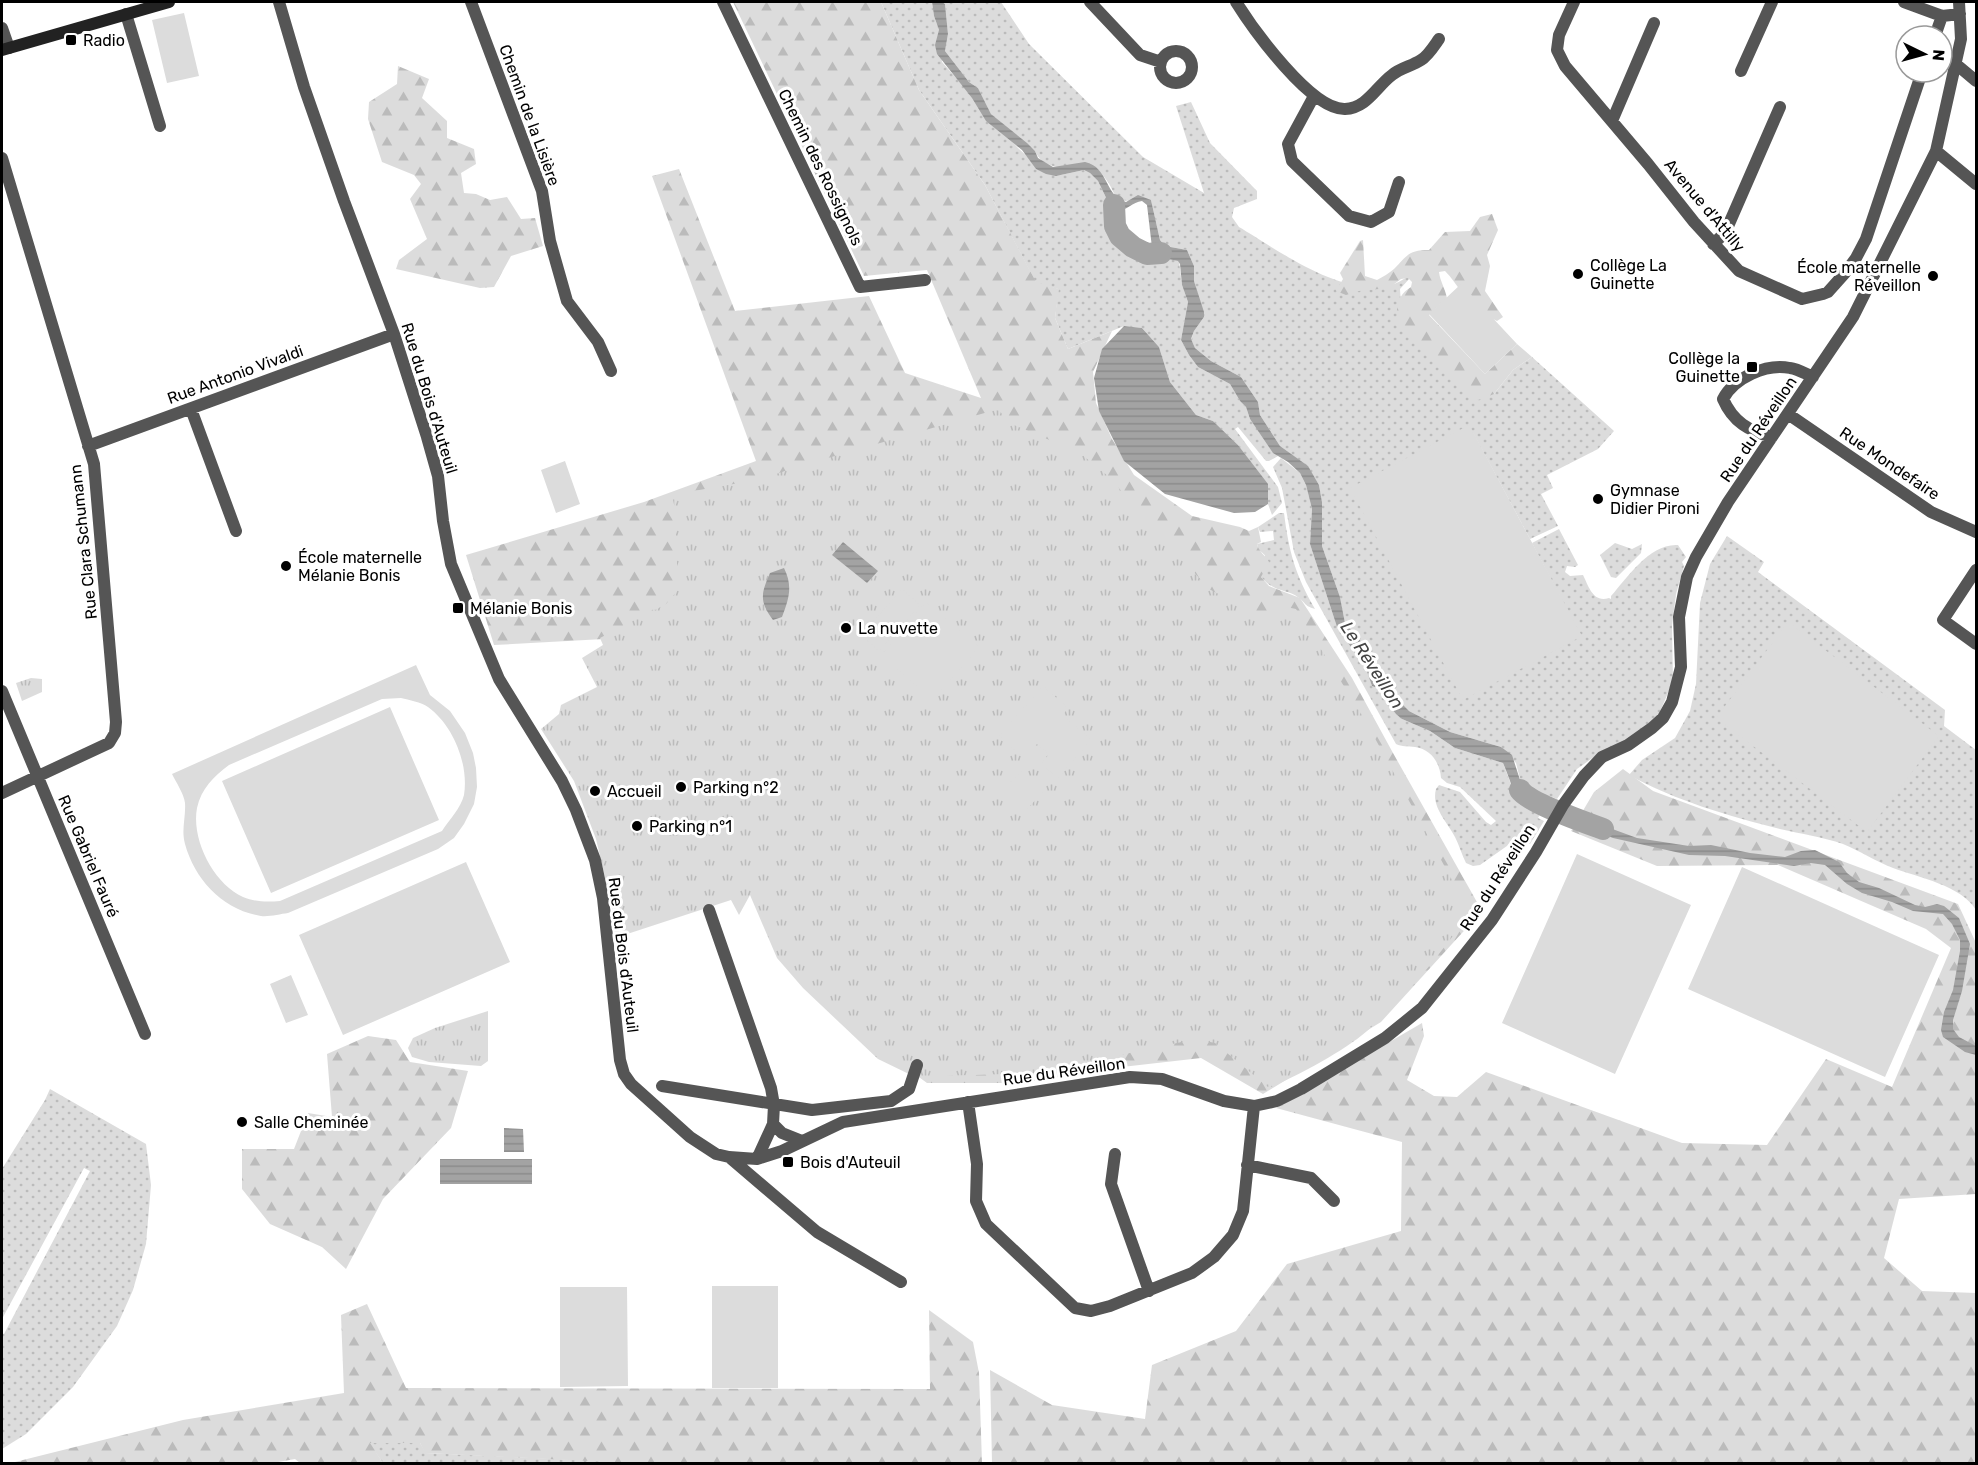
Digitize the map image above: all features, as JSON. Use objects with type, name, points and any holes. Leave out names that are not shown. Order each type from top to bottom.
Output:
[{"type":"street","points":[[2,28],[5,49],[126,14],[144,5],[169,2]]},
{"type":"street","name":"Rue du Bois d'Auteuil","points":[[279,2],[304,87],[394,334],[428,437],[438,476],[450,564],[499,679],[562,781],[595,860],[603,898],[620,1060],[624,1074]]},
{"type":"street","name":"Chemin de la Lisière","points":[[471,2],[542,191],[550,241],[567,302],[598,342],[611,371]]},
{"type":"street","name":"Chemin des Rossignols","points":[[723,2],[860,287],[925,280]]},
{"type":"street","points":[[1090,2],[1140,55],[1161,62]]},
{"type":"street","points":[[1236,2],[1296,80],[1326,105],[1346,109],[1368,102],[1381,83],[1396,72],[1422,59],[1439,39]]},
{"type":"street","name":"Avenue d'Attilly","points":[[1574,2],[1559,35],[1557,50],[1565,66],[1713,244],[1739,271],[1802,299],[1828,292],[1856,258],[1866,238],[1918,84]]},
{"type":"street","points":[[1740,71],[1772,2]]},
{"type":"street","points":[[1904,2],[1942,16],[1959,8]]},
{"type":"street","name":"Rue du Réveillon","points":[[624,1074],[631,1084],[690,1137],[716,1154],[757,1159],[782,1151],[843,1122],[1130,1077],[1162,1078],[1224,1101],[1254,1106],[1277,1101],[1301,1089],[1385,1038],[1422,1008],[1492,920],[1536,852],[1559,810],[1584,776],[1602,757],[1628,745],[1664,718],[1672,702],[1681,667],[1679,617],[1687,577],[1707,535],[1853,317],[1936,151],[1957,65],[1961,39],[1959,8]]},
{"type":"street","points":[[126,14],[160,126]]},
{"type":"street","points":[[1939,24],[1942,16]]},
{"type":"street","points":[[1612,121],[1654,23]]},
{"type":"street","points":[[1957,65],[1977,81]]},
{"type":"street","points":[[1314,96],[1288,144],[1292,161],[1349,216],[1371,222],[1389,212],[1399,182]]},
{"type":"street","points":[[1713,244],[1725,233],[1780,107]]},
{"type":"street","points":[[1936,151],[1977,184]]},
{"type":"street","name":"Rue Clara Schumann","points":[[2,158],[94,464],[116,722],[115,733],[109,743],[2,793]]},
{"type":"street","name":"Rue Antonio Vivaldi","points":[[88,446],[394,334]]},
{"type":"street","points":[[1772,437],[1744,427],[1725,405],[1723,399],[1728,390],[1755,372],[1767,369],[1789,368],[1813,377]]},
{"type":"street","points":[[191,409],[236,531]]},
{"type":"street","name":"Rue Mondefaire","points":[[1788,414],[1931,512],[1977,532]]},
{"type":"street","points":[[1975,575],[1943,620],[1976,644]]},
{"type":"street","name":"Rue Gabriel Fauré","points":[[2,690],[145,1034]]},
{"type":"street","points":[[709,910],[771,1088],[774,1105],[773,1124],[757,1159]]},
{"type":"street","points":[[662,1086],[812,1110],[891,1101],[909,1089],[917,1065]]},
{"type":"street","points":[[968,1102],[977,1164],[976,1201],[986,1224],[1075,1308],[1091,1311],[1192,1273],[1215,1257],[1233,1235],[1243,1211],[1254,1106]]},
{"type":"street","points":[[773,1124],[782,1133],[802,1141]]},
{"type":"street","points":[[1115,1154],[1111,1184],[1149,1291]]},
{"type":"street","points":[[729,1157],[817,1232],[901,1282]]},
{"type":"street","points":[[1247,1165],[1311,1178],[1334,1201]]},
{"type":"green space","points":[[733,2],[881,2],[919,90],[985,185],[1036,282],[1059,289],[1055,318],[1068,349],[1112,331],[1093,372],[1096,403],[1112,439],[1134,475],[1192,516],[1249,531],[1258,527],[1261,542],[1257,544],[1269,562],[1261,577],[1269,586],[1300,598],[1352,678],[1482,911],[1381,1022],[1263,1094],[1201,1058],[1122,1067],[1021,1083],[927,1083],[871,1042],[698,608],[622,638],[494,645],[466,555],[644,502],[756,461],[652,176],[679,169],[735,311],[869,296],[905,373],[981,398],[927,270],[864,276]]},
{"type":"green space","points":[[881,2],[932,2],[939,30],[942,62],[1032,161],[1036,169],[1056,176],[1084,170],[1090,173],[1098,181],[1112,210],[1112,229],[1122,244],[1142,256],[1179,261],[1182,285],[1188,302],[1181,340],[1198,367],[1230,384],[1246,407],[1250,419],[1278,456],[1266,461],[1238,427],[1235,429],[1278,487],[1282,503],[1272,515],[1268,504],[1267,484],[1238,445],[1213,421],[1196,415],[1170,382],[1159,347],[1142,328],[1124,326],[1068,349],[1055,318],[1058,289],[1036,283],[985,185],[919,90]]},
{"type":"green space","points":[[942,2],[1001,2],[1029,44],[1143,157],[1204,193],[1176,106],[1191,102],[1210,143],[1257,191],[1257,199],[1234,208],[1232,217],[1239,227],[1298,263],[1345,283],[1368,287],[1389,286],[1408,276],[1410,278],[1400,289],[1402,319],[1494,394],[1513,370],[1532,357],[1614,431],[1598,449],[1547,475],[1553,488],[1541,494],[1558,526],[1530,539],[1469,425],[1581,636],[1532,543],[1559,529],[1578,565],[1567,566],[1565,572],[1570,576],[1583,575],[1592,593],[1604,599],[1611,599],[1611,596],[1632,571],[1658,550],[1678,545],[1686,557],[1682,562],[1684,566],[1676,594],[1672,626],[1673,681],[1659,714],[1645,728],[1601,752],[1577,769],[1557,799],[1549,796],[1547,801],[1526,789],[1521,783],[1516,763],[1501,747],[1450,732],[1409,711],[1401,704],[1390,685],[1383,680],[1374,655],[1345,623],[1340,597],[1322,546],[1322,502],[1319,485],[1308,467],[1280,446],[1260,415],[1258,402],[1241,377],[1211,361],[1195,348],[1191,340],[1194,331],[1204,317],[1194,281],[1194,266],[1187,250],[1165,246],[1160,240],[1151,200],[1125,201],[1119,199],[1097,169],[1062,168],[1046,163],[991,114],[978,88],[969,82],[945,51],[948,34],[945,4]]},
{"type":"green space","points":[[184,13],[199,76],[167,83],[152,20]]},
{"type":"green space","points":[[398,66],[429,79],[422,98],[447,121],[447,138],[474,149],[476,164],[461,173],[464,193],[476,194],[490,200],[507,197],[521,219],[535,218],[543,246],[511,256],[494,287],[480,288],[396,269],[399,260],[427,239],[410,199],[421,184],[414,175],[382,162],[368,119],[369,102],[397,84]]},
{"type":"green space","points":[[1492,214],[1498,230],[1487,255],[1490,266],[1485,291],[1503,317],[1497,321],[1475,308],[1445,271],[1439,272],[1447,298],[1429,315],[1485,374],[1517,344],[1532,357],[1513,370],[1494,394],[1478,400],[1455,381],[1401,326],[1397,310],[1402,294],[1411,287],[1412,282],[1408,278],[1401,279],[1389,288],[1359,291],[1346,295],[1336,291],[1343,279],[1340,273],[1360,241],[1363,240],[1365,276],[1377,280],[1409,255],[1416,251],[1429,250],[1445,232],[1470,231],[1480,217]]},
{"type":"green space","points":[[1461,284],[1517,344],[1485,374],[1429,314]]},
{"type":"green space","points":[[995,410],[1000,411],[1007,422],[1080,453],[1108,476],[1209,589],[1232,601],[1245,614],[1273,623],[1282,606],[1296,609],[1365,720],[1470,913],[1409,990],[1382,1018],[1321,1062],[1271,1087],[1268,1087],[1215,1043],[1196,1039],[1035,1073],[918,1077],[911,1075],[878,1059],[803,988],[777,958],[750,895],[739,915],[731,900],[615,938],[614,916],[596,839],[574,781],[541,729],[559,714],[561,705],[597,687],[582,658],[603,645],[600,638],[666,604],[678,590],[675,509],[672,495],[764,477]]},
{"type":"green space","points":[[1469,425],[1582,636],[1463,700],[1350,488]]},
{"type":"green space","points":[[1281,458],[1300,473],[1306,485],[1312,509],[1310,544],[1337,627],[1366,669],[1372,686],[1378,688],[1402,719],[1430,731],[1455,748],[1503,763],[1515,793],[1524,802],[1541,812],[1538,818],[1544,821],[1530,844],[1514,841],[1480,865],[1473,866],[1466,863],[1455,837],[1438,808],[1436,789],[1439,785],[1460,792],[1486,822],[1491,825],[1496,821],[1460,787],[1447,783],[1441,778],[1437,762],[1430,754],[1421,748],[1396,744],[1306,582],[1294,552],[1282,488],[1273,467]]},
{"type":"green space","points":[[565,461],[580,504],[556,513],[541,470]]},
{"type":"green space","points":[[1279,513],[1284,513],[1294,562],[1302,585],[1315,609],[1294,595],[1271,586],[1261,577],[1265,555],[1259,550],[1257,544],[1274,540],[1273,531],[1260,532],[1258,527]]},
{"type":"green space","points":[[1727,536],[1764,562],[1758,572],[1945,710],[1944,726],[1976,750],[1976,910],[1961,895],[1950,889],[1893,868],[1843,844],[1703,807],[1665,793],[1629,775],[1642,760],[1675,738],[1690,711],[1696,684],[1700,603],[1710,564]]},
{"type":"green space","points":[[1615,543],[1632,549],[1642,544],[1641,553],[1616,578],[1611,577],[1600,555]]},
{"type":"green space","points":[[902,589],[920,605],[879,651],[861,635]]},
{"type":"green space","points":[[926,602],[979,647],[933,700],[881,655]]},
{"type":"green space","points":[[1788,622],[1939,736],[1867,832],[1716,718]]},
{"type":"green space","points":[[416,665],[430,695],[450,711],[465,733],[473,753],[477,787],[474,804],[464,824],[454,838],[438,849],[288,913],[264,916],[247,913],[234,907],[212,891],[203,881],[185,844],[184,799],[172,774]],"holes":[[[401,698],[425,705],[437,715],[452,735],[461,758],[465,783],[464,795],[458,809],[442,831],[280,901],[248,899],[232,891],[214,872],[201,847],[198,834],[197,808],[205,789],[213,778],[229,765],[382,699]]]},
{"type":"green space","points":[[31,678],[42,679],[42,692],[22,701],[16,683]]},
{"type":"green space","points":[[1043,686],[1068,708],[1063,715],[1091,740],[1058,778],[1041,764],[1049,754],[1037,744],[1024,758],[999,736]]},
{"type":"green space","points":[[390,707],[439,820],[271,893],[222,781]]},
{"type":"green space","points":[[1623,769],[1653,791],[1958,904],[1976,943],[1976,1194],[1899,1199],[1884,1258],[1922,1291],[1976,1293],[1976,1463],[992,1463],[990,1370],[1052,1405],[1145,1419],[1152,1365],[1236,1331],[1287,1264],[1401,1231],[1402,1142],[1276,1108],[1422,1023],[1424,1036],[1407,1080],[1434,1096],[1457,1097],[1486,1072],[1682,1143],[1767,1145],[1826,1059],[1892,1087],[1951,948],[1926,929],[1778,865],[1657,866],[1571,831],[1594,792]]},
{"type":"green space","points":[[1022,771],[1043,792],[1027,809],[1005,787]]},
{"type":"green space","points":[[1577,854],[1691,905],[1615,1074],[1502,1023]]},
{"type":"green space","points":[[466,862],[510,962],[343,1035],[299,935]]},
{"type":"green space","points":[[1742,867],[1939,955],[1885,1077],[1688,989]]},
{"type":"green space","points":[[291,975],[308,1015],[286,1023],[270,984]]},
{"type":"green space","points":[[488,1011],[488,1061],[481,1066],[429,1062],[412,1057],[408,1048],[413,1038],[435,1028]]},
{"type":"green space","points":[[368,1036],[396,1040],[410,1062],[468,1071],[451,1128],[383,1199],[346,1269],[322,1247],[270,1224],[242,1189],[242,1149],[294,1149],[308,1113],[332,1117],[327,1054]]},
{"type":"green space","points":[[50,1089],[146,1144],[151,1185],[146,1244],[133,1290],[117,1326],[73,1387],[26,1434],[2,1449],[2,1333],[4,1334],[90,1171],[84,1168],[2,1319],[2,1169]]},
{"type":"green space","points":[[712,1286],[778,1286],[778,1388],[712,1388]]},
{"type":"green space","points":[[560,1287],[627,1287],[628,1386],[560,1387]]},
{"type":"green space","points":[[367,1304],[406,1388],[930,1389],[929,1310],[973,1342],[979,1373],[982,1463],[649,1464],[425,1453],[420,1443],[370,1443],[383,1463],[300,1463],[295,1459],[267,1464],[11,1463],[183,1420],[344,1393],[341,1315]]},
{"type":"green space","points":[[369,1443],[420,1443],[426,1453],[649,1463],[383,1463]]},
{"type":"water","points":[[932,2],[945,4],[948,34],[945,51],[969,82],[978,88],[991,114],[1027,143],[1038,158],[1053,167],[1085,162],[1099,170],[1119,199],[1126,202],[1138,195],[1151,200],[1160,240],[1165,246],[1187,250],[1194,266],[1194,281],[1204,312],[1204,317],[1191,339],[1195,348],[1211,361],[1241,377],[1258,402],[1260,415],[1280,446],[1308,466],[1319,485],[1322,502],[1322,546],[1340,597],[1345,623],[1374,656],[1383,680],[1390,685],[1409,711],[1450,732],[1501,747],[1512,755],[1521,783],[1526,789],[1547,801],[1541,812],[1524,802],[1515,793],[1503,763],[1455,748],[1430,731],[1402,719],[1378,688],[1372,686],[1366,669],[1337,627],[1310,544],[1312,509],[1306,485],[1300,473],[1273,453],[1230,384],[1198,367],[1181,340],[1188,302],[1182,285],[1180,264],[1178,261],[1153,256],[1147,205],[1142,201],[1121,210],[1112,210],[1098,181],[1090,173],[1084,170],[1056,176],[1036,169],[1022,150],[986,121],[972,98],[937,54],[935,45],[939,30]]},
{"type":"water","points":[[1124,326],[1142,328],[1159,347],[1170,382],[1196,415],[1213,421],[1238,445],[1268,484],[1268,504],[1255,512],[1234,513],[1165,494],[1124,461],[1099,411],[1094,378],[1102,349]]},
{"type":"water","points":[[843,542],[878,571],[867,583],[832,555]]},
{"type":"water","points":[[784,568],[789,587],[788,598],[782,617],[773,620],[765,608],[763,592],[770,573]]},
{"type":"water","points":[[1578,813],[1585,819],[1637,838],[1689,846],[1711,845],[1785,857],[1801,851],[1815,850],[1839,862],[1847,873],[1859,882],[1879,888],[1915,905],[1944,906],[1959,918],[1970,944],[1953,1029],[1959,1037],[1976,1046],[1976,1055],[1965,1052],[1943,1037],[1941,1030],[1944,1012],[1953,990],[1960,951],[1960,940],[1952,924],[1943,914],[1913,911],[1862,893],[1847,884],[1825,865],[1811,863],[1794,866],[1725,856],[1689,855],[1613,838],[1573,823]]},
{"type":"water","points":[[504,1128],[523,1129],[524,1152],[504,1152]]},
{"type":"water","points":[[440,1159],[532,1159],[532,1184],[440,1184]]},
{"type":"waterway","points":[[1114,205],[1115,226],[1120,236],[1133,247],[1147,254],[1161,253]]},
{"type":"waterway","name":"Le Réveillon","points":[[1520,790],[1535,801],[1603,829]]},
{"type":"place","name":"Radio","points":[[71,40]]},
{"type":"place","name":"Collège La Guinette","points":[[1578,274]]},
{"type":"place","name":"École maternelle Réveillon","points":[[1933,276]]},
{"type":"place","name":"Collège la Guinette","points":[[1752,367]]},
{"type":"place","name":"Gymnase Didier Pironi","points":[[1598,499]]},
{"type":"place","name":"École maternelle Mélanie Bonis","points":[[286,566]]},
{"type":"place","name":"Mélanie Bonis","points":[[458,608]]},
{"type":"place","name":"La nuvette","points":[[846,628]]},
{"type":"place","name":"Parking n°2","points":[[681,787]]},
{"type":"place","name":"Accueil","points":[[595,791]]},
{"type":"place","name":"Parking n°1","points":[[637,826]]},
{"type":"place","name":"Salle Cheminée","points":[[242,1122]]},
{"type":"place","name":"Bois d'Auteuil","points":[[788,1162]]}]
